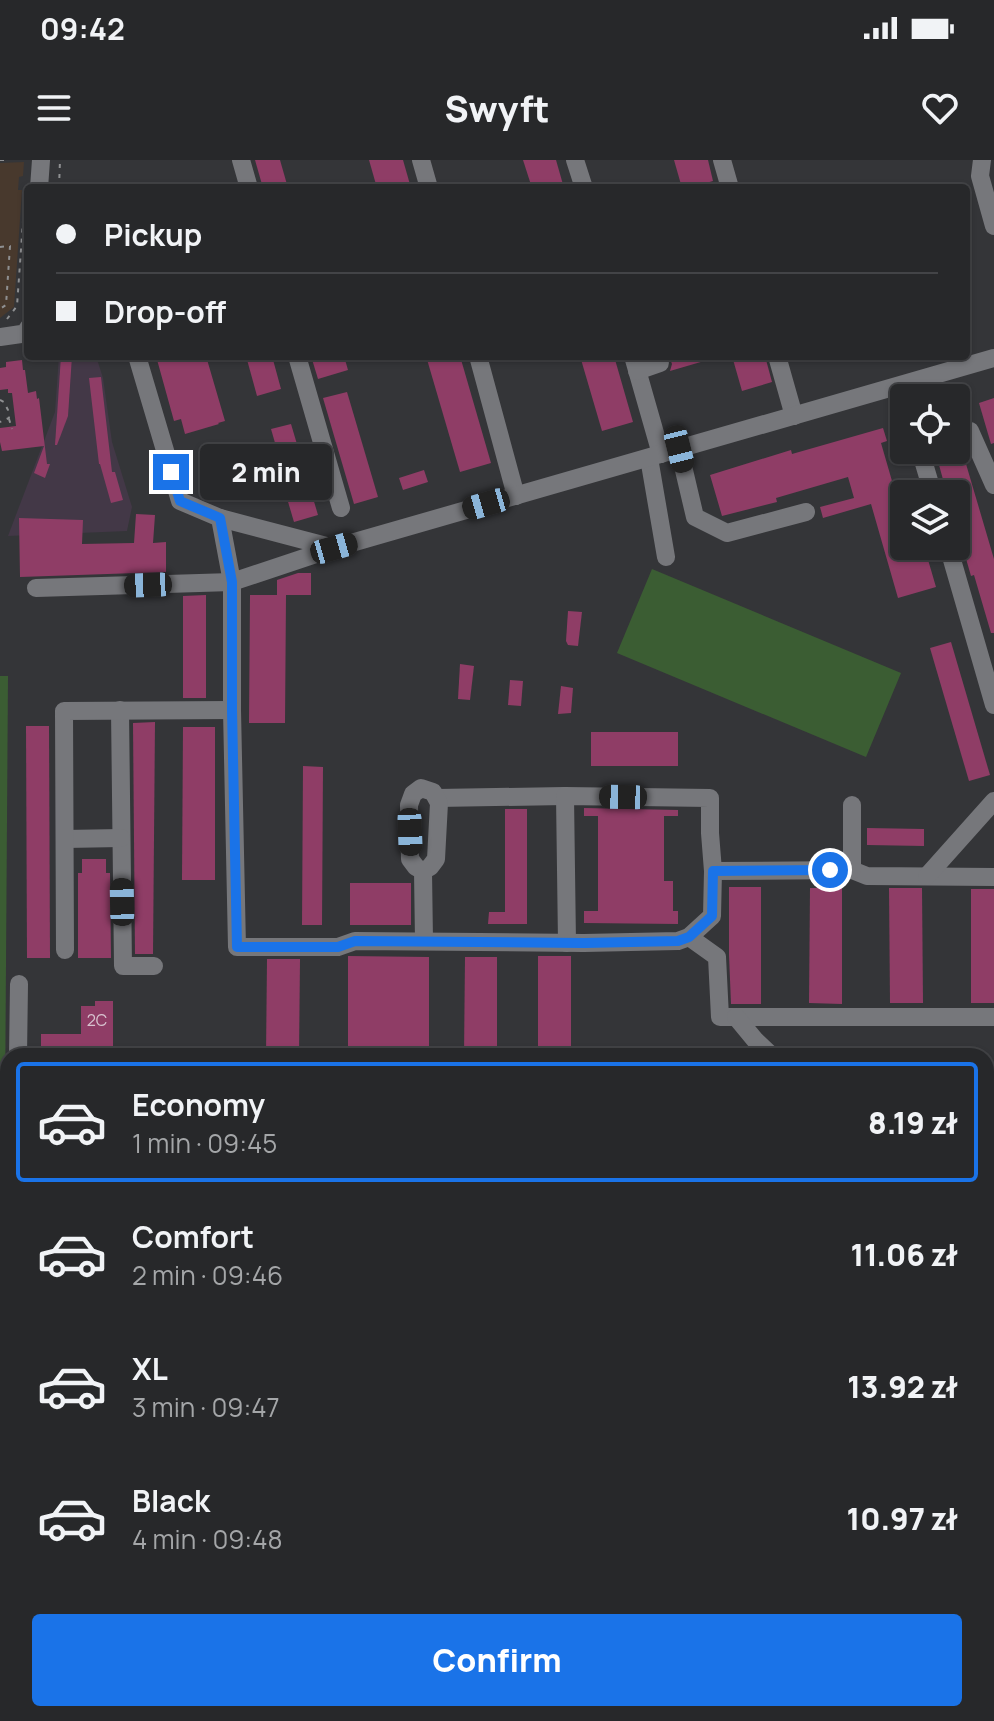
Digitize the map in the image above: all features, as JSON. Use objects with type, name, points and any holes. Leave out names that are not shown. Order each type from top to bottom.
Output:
[{"type":"street","points":[[33,184],[41,160]]},
{"type":"street","points":[[241,160],[248,184]]},
{"type":"street","points":[[421,160],[428,184]]},
{"type":"street","points":[[575,160],[583,184]]},
{"type":"street","points":[[722,160],[729,184]]},
{"type":"street","points":[[982,160],[980,176],[994,226]]},
{"type":"street","points":[[2,330],[24,331]]},
{"type":"street","points":[[924,384],[994,358]]},
{"type":"street","points":[[138,360],[180,501],[220,518],[334,548]]},
{"type":"street","points":[[298,360],[341,508]]},
{"type":"street","points":[[479,360],[516,496]]},
{"type":"street","points":[[778,360],[794,416]]},
{"type":"street","points":[[660,363],[635,364],[663,454],[695,517],[727,533],[806,512]]},
{"type":"street","points":[[36,588],[232,582],[334,548],[794,416],[890,395]]},
{"type":"street","points":[[970,431],[994,485]]},
{"type":"street","points":[[663,454],[666,557]]},
{"type":"street","points":[[220,518],[232,582],[237,947],[338,947],[355,941],[678,941],[689,937],[712,916],[710,798],[437,798]]},
{"type":"street","points":[[952,560],[991,685],[994,705]]},
{"type":"street","points":[[120,710],[123,966],[154,966]]},
{"type":"street","points":[[65,950],[64,711],[232,710]]},
{"type":"street","points":[[421,788],[433,792],[439,803],[436,859],[423,871],[410,859],[409,805],[413,794],[421,788]]},
{"type":"street","points":[[565,796],[567,943]]},
{"type":"street","points":[[927,876],[994,801]]},
{"type":"street","points":[[852,805],[852,870]]},
{"type":"street","points":[[65,839],[121,838]]},
{"type":"street","points":[[713,871],[852,870],[867,876],[994,877]]},
{"type":"street","points":[[423,871],[424,941]]},
{"type":"street","points":[[689,937],[717,957],[720,1017],[994,1017]]},
{"type":"street","points":[[18,1048],[19,984]]},
{"type":"street","points":[[736,1017],[764,1048]]},
{"type":"path","points":[[0,160],[8,160]]},
{"type":"path","points":[[59,184],[60,160]]},
{"type":"path","points":[[0,247],[10,246],[6,305],[0,309]]},
{"type":"path","points":[[2,330],[17,306],[24,250]]},
{"type":"path","points":[[0,400],[8,410],[12,429]]},
{"type":"path","points":[[8,410],[16,409]]},
{"type":"path","points":[[0,422],[9,418]]},
{"type":"shaded area","points":[[24,162],[18,190],[22,190],[14,307],[0,318],[0,163]]},
{"type":"shaded area","points":[[59,360],[97,360],[103,378],[112,442],[132,507],[127,531],[8,536],[55,412]]},
{"type":"green space","points":[[652,569],[901,673],[866,757],[617,653]]},
{"type":"green space","points":[[0,676],[8,676],[5,1048],[0,1048]]},
{"type":"building","points":[[255,160],[280,160],[287,184],[262,184]]},
{"type":"building","points":[[369,160],[403,160],[410,184],[376,184]]},
{"type":"building","points":[[523,160],[556,160],[563,184],[531,184]]},
{"type":"building","points":[[674,160],[708,160],[713,181],[681,184]]},
{"type":"building","points":[[22,360],[28,393],[36,391],[39,398],[47,464],[50,464],[45,478],[34,473],[44,446],[2,451],[0,442],[0,428],[16,426],[12,393],[8,393],[8,389],[0,390],[0,368],[6,367],[6,362]]},
{"type":"building","points":[[61,360],[72,360],[68,416],[55,445]]},
{"type":"building","points":[[157,360],[207,360],[225,421],[185,434],[181,419],[174,421]]},
{"type":"building","points":[[247,360],[273,360],[281,389],[257,396]]},
{"type":"building","points":[[312,360],[345,360],[348,370],[318,379]]},
{"type":"building","points":[[427,360],[461,360],[491,463],[460,472]]},
{"type":"building","points":[[581,360],[615,360],[633,422],[602,431]]},
{"type":"building","points":[[670,360],[708,360],[670,371]]},
{"type":"building","points":[[733,360],[766,360],[772,382],[742,391]]},
{"type":"building","points":[[101,377],[112,472],[115,472],[123,500],[111,503],[99,464],[89,378]]},
{"type":"building","points":[[347,392],[378,497],[354,504],[323,398]]},
{"type":"building","points":[[994,398],[994,443],[991,444],[979,403]]},
{"type":"building","points":[[291,424],[302,461],[282,467],[271,429]]},
{"type":"building","points":[[883,428],[887,441],[881,443],[892,480],[890,560],[928,560],[936,587],[898,598],[871,504],[823,518],[820,507],[854,498],[848,477],[776,498],[777,502],[722,516],[710,475],[791,450],[792,454]]},
{"type":"building","points":[[939,464],[966,464],[994,559],[994,633],[991,633],[974,575],[971,576],[966,560],[970,560],[970,480],[943,480]]},
{"type":"building","points":[[424,470],[428,482],[403,490],[399,478]]},
{"type":"building","points":[[310,488],[318,515],[294,522],[286,495]]},
{"type":"building","points":[[136,514],[155,515],[153,543],[166,542],[166,572],[20,577],[19,518],[83,520],[82,544],[134,543]]},
{"type":"building","points":[[298,573],[311,573],[311,595],[286,595],[285,723],[249,723],[250,595],[277,595],[277,580]]},
{"type":"building","points":[[206,595],[206,698],[183,698],[183,596]]},
{"type":"building","points":[[568,611],[582,612],[578,646],[568,645],[566,641]]},
{"type":"building","points":[[951,642],[990,775],[969,781],[930,648]]},
{"type":"building","points":[[460,664],[474,666],[470,700],[458,699]]},
{"type":"building","points":[[510,680],[523,681],[521,706],[508,705]]},
{"type":"building","points":[[561,686],[573,688],[571,713],[558,714]]},
{"type":"building","points":[[155,722],[153,954],[135,954],[133,723]]},
{"type":"building","points":[[26,726],[49,726],[50,958],[27,958]]},
{"type":"building","points":[[183,727],[215,727],[215,880],[182,880]]},
{"type":"building","points":[[591,732],[678,732],[678,766],[591,766]]},
{"type":"building","points":[[303,766],[323,767],[322,925],[302,925]]},
{"type":"building","points":[[584,808],[678,810],[678,816],[664,816],[664,881],[673,881],[673,911],[678,911],[678,924],[584,923],[584,911],[598,911],[598,816],[584,816]]},
{"type":"building","points":[[505,809],[527,809],[527,924],[488,924],[489,912],[505,912]]},
{"type":"building","points":[[867,828],[924,829],[924,846],[867,845]]},
{"type":"building","points":[[82,859],[106,859],[106,873],[110,873],[111,958],[78,958],[78,873],[82,873]]},
{"type":"building","points":[[350,883],[411,883],[411,925],[350,925]]},
{"type":"building","points":[[729,887],[761,887],[761,1004],[731,1004]]},
{"type":"building","points":[[810,888],[842,888],[842,1004],[809,1003]]},
{"type":"building","points":[[889,888],[922,888],[923,1003],[890,1003]]},
{"type":"building","points":[[971,889],[994,889],[994,1003],[971,1003]]},
{"type":"building","points":[[348,956],[429,957],[429,1048],[348,1048]]},
{"type":"building","points":[[538,956],[571,956],[571,1048],[538,1048]]},
{"type":"building","points":[[465,957],[497,957],[497,1048],[464,1048]]},
{"type":"building","points":[[267,959],[300,959],[299,1048],[266,1048]]},
{"type":"building","points":[[95,1001],[113,1001],[113,1048],[41,1048],[41,1034],[81,1034],[81,1006],[95,1006]]},
{"type":"route","points":[[171,472],[180,501],[220,518],[232,582],[237,947],[338,947],[355,941],[678,941],[689,937],[712,916],[713,871],[830,870]]}]
